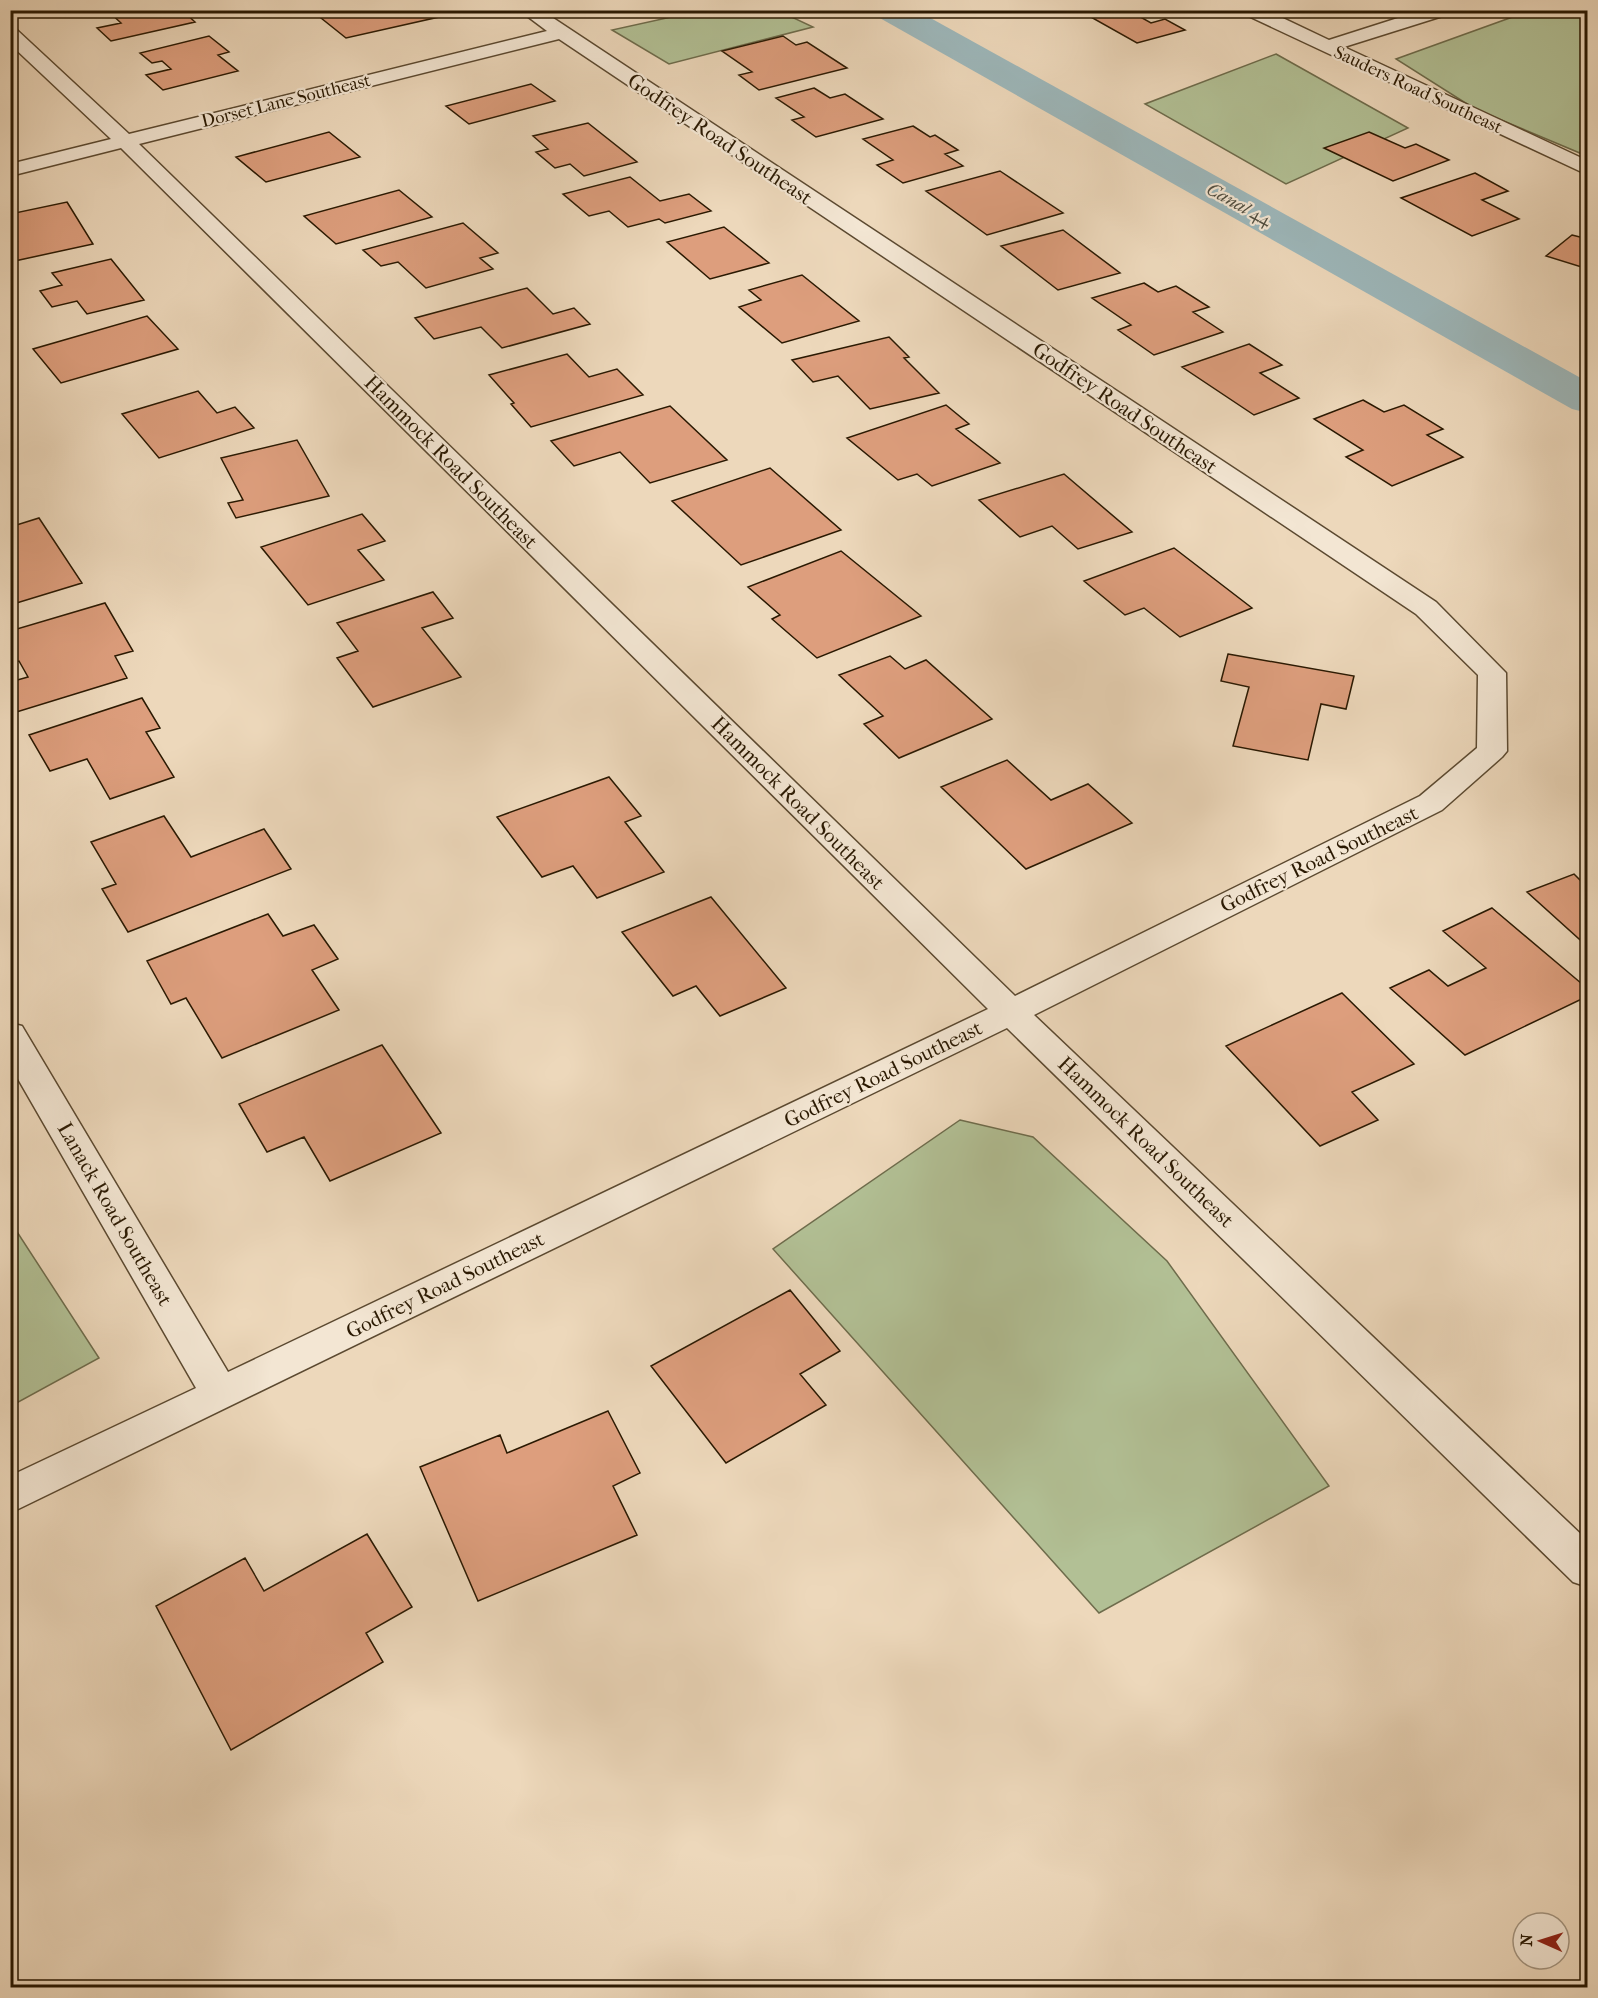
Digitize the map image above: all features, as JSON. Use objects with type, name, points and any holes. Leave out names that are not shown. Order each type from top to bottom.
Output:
[{"type":"street","name":"Godfrey Road Southeast","points":[[10,1496],[1011,1012],[1431,803],[1492,751],[1491,673],[1426,608],[528,10]]},
{"type":"street","name":"Sauders Road Southeast","points":[[1250,10],[1587,169]]},
{"type":"street","points":[[1326,47],[1443,10]]},
{"type":"street","name":"Dorset Lane Southeast","points":[[10,170],[562,33]]},
{"type":"street","name":"Hammock Road Southeast","points":[[10,34],[125,141],[1011,1012],[1587,1569]]},
{"type":"street","name":"Lanack Road Southeast","points":[[10,1035],[220,1394]]},
{"type":"green space","points":[[703,10],[779,11],[813,27],[669,64],[612,30]]},
{"type":"green space","points":[[1529,11],[1587,11],[1587,156],[1475,109],[1396,59]]},
{"type":"green space","points":[[1276,54],[1408,128],[1286,184],[1145,104]]},
{"type":"green space","points":[[960,1120],[1033,1137],[1167,1261],[1329,1486],[1099,1613],[773,1249]]},
{"type":"green space","points":[[10,1221],[99,1358],[11,1406],[10,1406]]},
{"type":"building","points":[[107,10],[182,10],[195,22],[111,41],[97,28],[121,23]]},
{"type":"building","points":[[311,10],[381,10],[383,12],[431,10],[439,17],[346,38]]},
{"type":"building","points":[[1112,10],[1128,10],[1151,23],[1165,19],[1185,30],[1137,43],[1089,16]]},
{"type":"building","points":[[209,36],[229,52],[218,55],[238,71],[163,90],[146,75],[171,69],[162,61],[152,63],[140,53]]},
{"type":"building","points":[[783,36],[796,45],[807,42],[847,68],[759,90],[739,75],[752,72],[722,51]]},
{"type":"building","points":[[531,84],[555,101],[469,124],[446,106]]},
{"type":"building","points":[[814,88],[830,98],[845,94],[883,119],[816,137],[792,120],[804,117],[776,98]]},
{"type":"building","points":[[588,123],[637,162],[584,176],[570,164],[555,168],[536,152],[548,149],[533,136]]},
{"type":"building","points":[[913,126],[930,137],[935,135],[958,150],[945,154],[963,166],[903,183],[877,165],[893,160],[863,139]]},
{"type":"building","points":[[329,132],[360,157],[266,182],[236,157]]},
{"type":"building","points":[[1369,132],[1405,148],[1416,144],[1449,160],[1393,181],[1324,148]]},
{"type":"building","points":[[1000,171],[1063,213],[987,235],[926,191]]},
{"type":"building","points":[[1475,173],[1508,191],[1482,200],[1519,219],[1472,236],[1401,198]]},
{"type":"building","points":[[630,177],[660,201],[689,194],[711,211],[665,223],[659,219],[628,227],[609,211],[589,216],[563,194]]},
{"type":"building","points":[[399,190],[432,217],[336,244],[304,216]]},
{"type":"building","points":[[67,202],[93,244],[10,262],[10,242],[17,241],[10,231],[10,214]]},
{"type":"building","points":[[463,223],[498,253],[480,258],[493,269],[426,288],[398,262],[381,266],[363,250]]},
{"type":"building","points":[[724,227],[769,263],[710,279],[667,242]]},
{"type":"building","points":[[1063,230],[1120,273],[1058,290],[1001,246]]},
{"type":"building","points":[[1572,235],[1588,239],[1588,269],[1546,256]]},
{"type":"building","points":[[111,259],[144,300],[87,314],[77,301],[52,307],[40,291],[62,285],[52,273]]},
{"type":"building","points":[[802,275],[859,321],[782,343],[739,307],[761,300],[749,290]]},
{"type":"building","points":[[1144,283],[1158,292],[1176,286],[1209,307],[1193,312],[1223,332],[1154,355],[1118,330],[1131,325],[1092,298]]},
{"type":"building","points":[[527,288],[553,314],[574,308],[590,324],[502,348],[481,327],[434,339],[415,318]]},
{"type":"building","points":[[147,316],[178,349],[61,383],[33,349]]},
{"type":"building","points":[[889,337],[909,357],[904,358],[939,393],[870,409],[838,376],[813,382],[792,360]]},
{"type":"building","points":[[1249,344],[1282,365],[1260,373],[1299,398],[1254,415],[1182,367]]},
{"type":"building","points":[[567,354],[589,377],[617,369],[643,395],[531,427],[511,404],[514,403],[489,375]]},
{"type":"building","points":[[198,391],[217,413],[235,407],[254,428],[159,458],[122,414]]},
{"type":"building","points":[[1363,400],[1384,412],[1404,405],[1443,429],[1427,435],[1463,457],[1392,486],[1346,457],[1363,450],[1314,419]]},
{"type":"building","points":[[946,405],[969,424],[956,429],[1000,463],[932,486],[917,474],[898,480],[847,438]]},
{"type":"building","points":[[670,406],[727,460],[650,483],[620,452],[574,466],[551,441]]},
{"type":"building","points":[[297,440],[329,496],[236,518],[228,503],[243,500],[221,458]]},
{"type":"building","points":[[770,468],[841,530],[741,565],[672,501]]},
{"type":"building","points":[[1064,474],[1132,532],[1078,549],[1052,526],[1020,537],[979,500]]},
{"type":"building","points":[[362,514],[385,541],[358,550],[384,580],[308,605],[261,547]]},
{"type":"building","points":[[39,518],[82,583],[10,605],[10,527]]},
{"type":"building","points":[[1174,548],[1252,608],[1180,637],[1144,608],[1125,615],[1084,581]]},
{"type":"building","points":[[841,551],[921,616],[817,658],[772,619],[780,615],[748,587]]},
{"type":"building","points":[[433,592],[453,618],[422,628],[461,677],[373,707],[337,658],[358,651],[337,623]]},
{"type":"building","points":[[105,603],[133,651],[115,656],[127,678],[10,714],[10,682],[28,677],[19,661],[10,663],[10,631]]},
{"type":"building","points":[[1228,654],[1354,676],[1346,709],[1321,704],[1308,760],[1233,746],[1249,687],[1221,681]]},
{"type":"building","points":[[890,656],[905,669],[926,660],[992,719],[899,758],[864,724],[883,716],[839,675]]},
{"type":"building","points":[[142,698],[160,728],[146,732],[174,777],[110,799],[87,759],[50,771],[29,735]]},
{"type":"building","points":[[1007,760],[1051,800],[1088,784],[1132,823],[1026,869],[941,787]]},
{"type":"building","points":[[609,777],[641,816],[625,822],[664,872],[597,898],[573,866],[542,877],[497,817]]},
{"type":"building","points":[[164,816],[191,857],[264,829],[291,869],[128,932],[102,889],[116,884],[91,842]]},
{"type":"building","points":[[1574,874],[1584,884],[1588,882],[1588,947],[1527,892]]},
{"type":"building","points":[[711,897],[786,988],[720,1016],[696,986],[673,996],[622,932]]},
{"type":"building","points":[[1492,908],[1588,989],[1588,996],[1465,1055],[1390,988],[1429,970],[1448,986],[1486,968],[1443,931]]},
{"type":"building","points":[[268,914],[283,936],[314,925],[338,959],[312,970],[339,1010],[222,1058],[186,998],[171,1004],[147,961]]},
{"type":"building","points":[[1342,993],[1414,1064],[1352,1092],[1378,1120],[1320,1146],[1226,1046]]},
{"type":"building","points":[[382,1045],[441,1133],[330,1181],[304,1137],[267,1152],[239,1104]]},
{"type":"building","points":[[790,1290],[840,1351],[800,1374],[826,1405],[726,1463],[651,1366]]},
{"type":"building","points":[[608,1411],[640,1473],[613,1486],[637,1535],[478,1601],[420,1467],[500,1435],[507,1453]]},
{"type":"building","points":[[367,1534],[412,1607],[366,1633],[383,1662],[231,1750],[156,1606],[245,1558],[264,1591]]},
{"type":"waterway","name":"Canal 44","points":[[890,10],[1588,400]]}]
